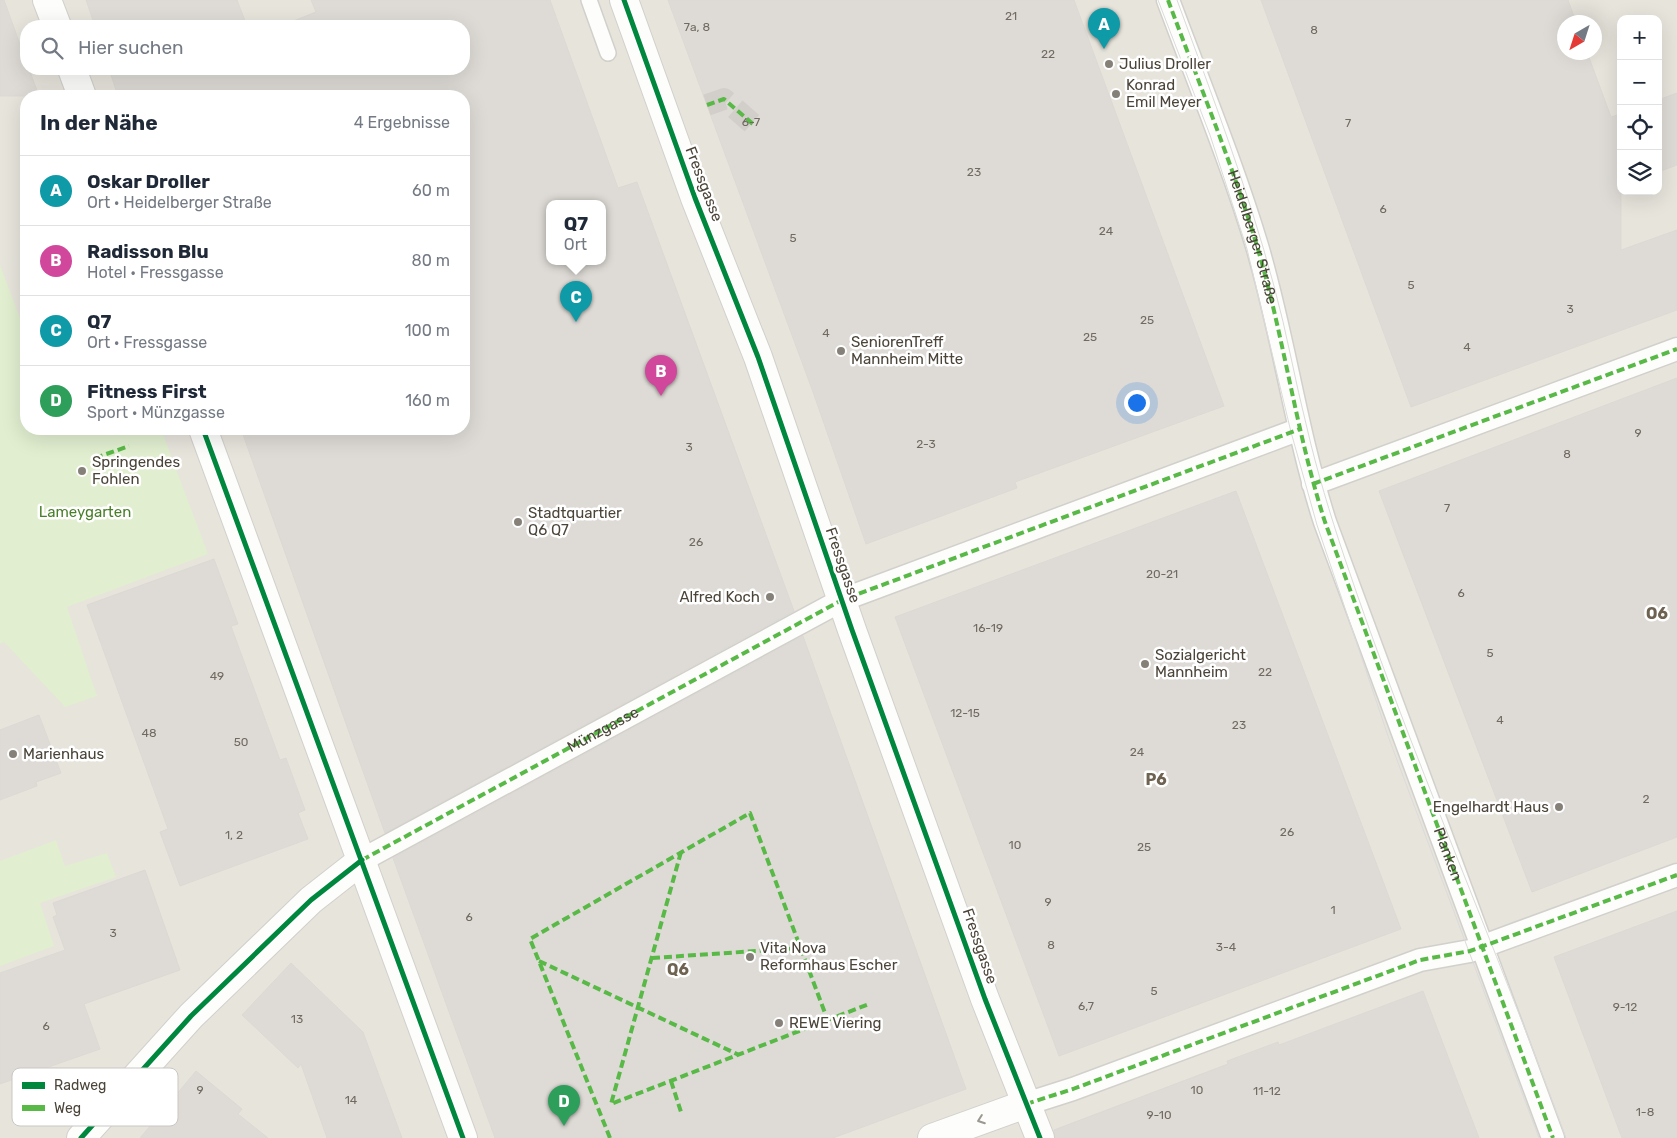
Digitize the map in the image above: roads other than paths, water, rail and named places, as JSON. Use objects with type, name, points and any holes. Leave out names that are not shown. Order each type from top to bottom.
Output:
[{"type":"street","points":[[47,0],[55,20]]},
{"type":"street","name":"Fressgasse","points":[[624,0],[692,189],[758,357],[842,600],[985,999],[1040,1138]]},
{"type":"street","name":"Heidelberger Straße","points":[[1168,0],[1218,132],[1257,246],[1313,484]]},
{"type":"street","points":[[74,75],[80,90]]},
{"type":"street","points":[[1313,484],[1677,349]]},
{"type":"street","name":"Münzgasse","points":[[362,860],[842,600],[1300,428]]},
{"type":"street","points":[[205,435],[463,1138]]},
{"type":"street","name":"Planken","points":[[1313,484],[1401,730],[1553,1138]]},
{"type":"street","points":[[144,1068],[191,1016],[311,900],[362,860]]},
{"type":"street","points":[[932,1138],[1073,1089],[1420,960],[1482,947],[1677,875]]},
{"type":"street","points":[[81,1138],[92,1126]]},
{"type":"lane","points":[[589,0],[608,53]]},
{"type":"tunnel","points":[[707,105],[724,99],[754,125]]},
{"type":"tram line","points":[[1158,0],[1210,135],[1247,249],[1291,432],[1317,525],[1388,736],[1539,1138]]},
{"type":"tram line","points":[[1177,0],[1229,142],[1264,250],[1279,304],[1315,460],[1344,556],[1397,703],[1511,992],[1566,1138]]},
{"type":"place","name":"Oskar Droller","points":[[1104,49]]},
{"type":"place","name":"Julius Droller","points":[[1109,64]]},
{"type":"place","name":"Konrad Emil Meyer","points":[[1116,94]]},
{"type":"place","name":"Q7","points":[[576,322]]},
{"type":"place","name":"SeniorenTreff Mannheim Mitte","points":[[841,351]]},
{"type":"place","name":"Radisson Blu","points":[[661,396]]},
{"type":"place","name":"Springendes Fohlen","points":[[82,471]]},
{"type":"place","name":"Stadtquartier Q6 Q7","points":[[518,522]]},
{"type":"place","name":"Alfred Koch","points":[[770,597]]},
{"type":"place","name":"Sozialgericht Mannheim","points":[[1145,664]]},
{"type":"place","name":"Marienhaus","points":[[13,754]]},
{"type":"place","name":"Engelhardt Haus","points":[[1559,807]]},
{"type":"place","name":"Vita Nova Reformhaus Escher","points":[[750,957]]},
{"type":"place","name":"REWE Viering","points":[[779,1023]]},
{"type":"place","name":"Fitness First","points":[[564,1126]]},
{"type":"district","name":"O6","points":[[1657,613]]},
{"type":"district","name":"P6","points":[[1156,779]]},
{"type":"district","name":"Q6","points":[[678,969]]},
{"type":"park label","name":"Lameygarten","points":[[85,512]]}]
